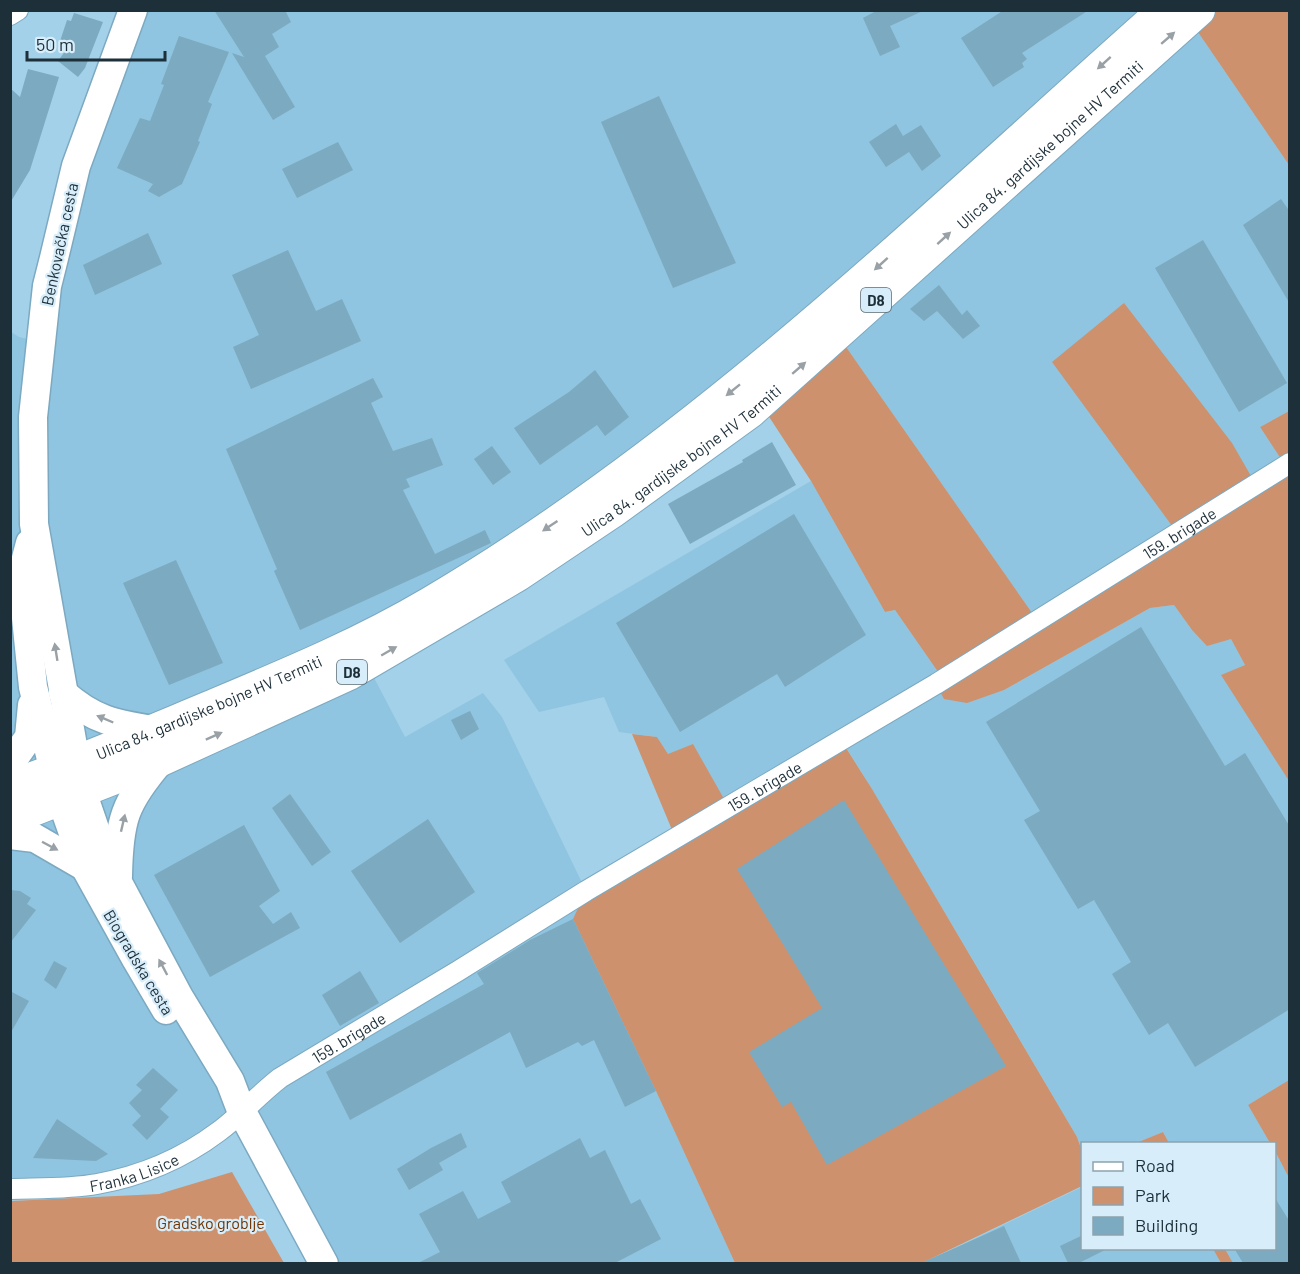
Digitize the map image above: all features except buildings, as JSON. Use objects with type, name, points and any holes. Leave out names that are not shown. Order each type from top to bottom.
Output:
[{"type":"main road","name":"Benkovačka cesta","points":[[68,781],[63,693],[34,524],[33,417],[47,286],[76,166],[133,10]]},
{"type":"main road","name":"Ulica 84. gardijske bojne HV Termiti","points":[[68,781],[153,730],[316,662],[429,603],[599,493],[714,406],[822,317],[1164,10]]},
{"type":"main road","name":"Ulica 84. gardijske bojne HV Termiti","points":[[68,781],[161,760],[349,674],[518,575],[612,512],[750,412],[1198,10]]},
{"type":"main road","name":"Benkovačka cesta","points":[[34,524],[25,562],[23,588],[33,687],[68,781]]},
{"type":"main road","points":[[10,764],[29,737],[33,687]]},
{"type":"main road","points":[[63,693],[75,704],[104,721],[153,730]]},
{"type":"main road","points":[[117,881],[120,835],[126,808],[139,787],[161,760]]},
{"type":"main road","name":"Biogradska cesta","points":[[68,781],[85,867],[162,1004],[241,1110]]},
{"type":"main road","name":"Biogradska cesta","points":[[68,781],[117,881],[179,997],[230,1081],[241,1110],[324,1263]]},
{"type":"main road","name":"D8","points":[[10,786],[68,781]]},
{"type":"main road","name":"D8","points":[[10,819],[68,781]]},
{"type":"main road","points":[[10,835],[35,838],[85,867]]},
{"type":"street","points":[[10,15],[18,10]]},
{"type":"street","name":"159. brigade","points":[[241,1110],[280,1078],[586,891],[936,684],[1290,463]]},
{"type":"street","name":"Franka Lisice","points":[[10,1189],[96,1184],[154,1170],[219,1131],[241,1110]]},
{"type":"shaded area","points":[[133,11],[1139,11],[917,231],[822,317],[360,651],[405,737],[483,693],[502,717],[586,891],[656,1091],[735,1263],[324,1263],[241,1110],[154,1170],[11,1189],[11,332],[19,337],[40,342]]},
{"type":"shaded area","points":[[1189,19],[1289,165],[1289,411],[1260,427],[1285,465],[1037,620],[837,334]]},
{"type":"shaded area","points":[[811,481],[885,612],[895,610],[943,679],[1004,690],[1150,608],[1174,605],[1192,630],[1231,639],[1245,665],[1222,675],[1289,781],[1289,1080],[1248,1105],[1269,1142],[1168,1142],[1163,1132],[1138,1142],[1081,1142],[1081,1148],[1077,1137],[1002,1009],[841,740],[728,807],[668,754],[657,737],[619,732],[604,697],[539,712],[504,660]]},
{"type":"shaded area","points":[[1276,1153],[1289,1178],[1289,1263],[1233,1263],[1226,1250],[1276,1250]]},
{"type":"shaded area","points":[[1081,1187],[1081,1250],[1214,1250],[1221,1263],[922,1264]]},
{"type":"green space","points":[[1199,11],[1289,11],[1289,165],[1189,19]]},
{"type":"green space","points":[[1124,303],[1232,443],[1255,483],[1285,465],[1260,427],[1289,411],[1289,781],[1221,675],[1245,665],[1231,639],[1207,646],[1174,605],[1150,608],[1004,690],[967,703],[944,699],[936,684],[943,679],[895,610],[885,612],[811,481],[760,403],[837,334],[1037,620],[1178,534],[1052,362]]},
{"type":"green space","points":[[632,734],[657,737],[668,754],[693,744],[728,806],[841,740],[1077,1137],[1081,1148],[1081,1186],[922,1263],[735,1263],[656,1091],[573,919],[586,891],[675,837]]},
{"type":"green space","points":[[1289,1080],[1289,1178],[1276,1153],[1276,1142],[1269,1142],[1248,1105]]},
{"type":"green space","points":[[1163,1132],[1168,1142],[1138,1142]]},
{"type":"green space","name":"Gradsko groblje","points":[[232,1172],[284,1263],[11,1263],[11,1201],[159,1194]]},
{"type":"green space","points":[[1214,1250],[1226,1250],[1233,1263],[1221,1263]]}]
